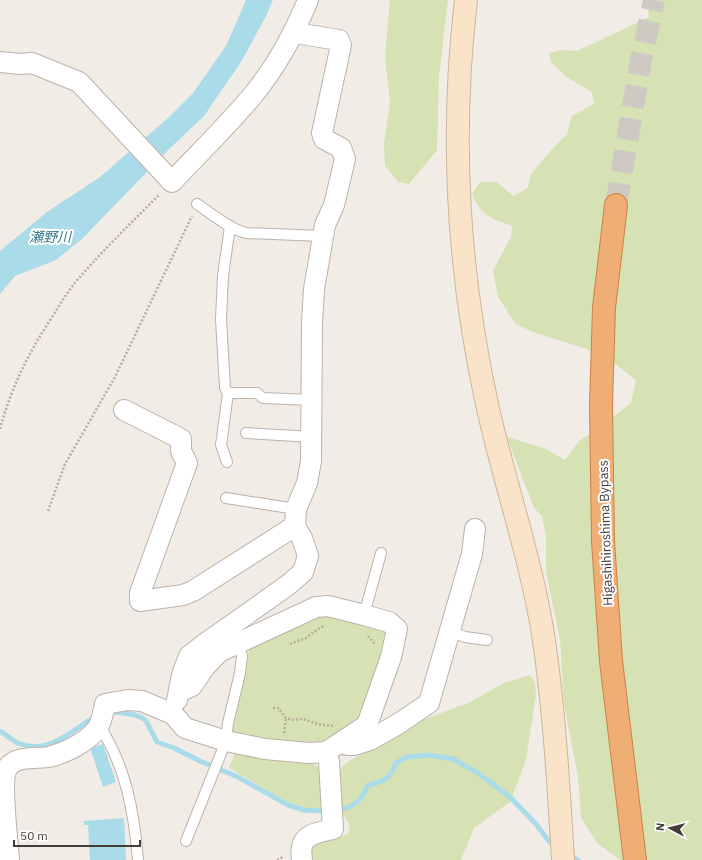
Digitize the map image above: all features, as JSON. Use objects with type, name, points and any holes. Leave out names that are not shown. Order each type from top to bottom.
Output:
[{"type":"highway","name":"Higashihiroshima Bypass","points":[[616,206],[604,308],[601,405],[603,540],[611,661],[635,860]]},
{"type":"street","points":[[0,62],[20,64],[32,63],[79,82],[169,179],[254,94],[273,68],[295,33],[308,0]]},
{"type":"street","points":[[466,0],[458,94],[458,154],[466,280],[475,341],[487,402],[501,463],[524,544],[540,613],[550,685],[563,860]]},
{"type":"street","points":[[124,410],[181,439],[182,451],[187,463],[140,593],[140,601],[184,595],[295,517],[307,483],[311,461],[314,302],[322,236],[334,205],[345,159],[341,148],[324,140],[322,133],[341,45],[339,40],[295,33]]},
{"type":"street","points":[[173,714],[182,675],[189,656],[288,585],[302,572],[308,556],[295,517]]},
{"type":"street","points":[[334,741],[354,745],[370,740],[398,724],[428,703],[472,554],[474,530]]},
{"type":"street","points":[[9,860],[4,776],[7,768],[14,762],[21,760],[49,757],[68,750],[86,739],[96,730],[99,725],[105,704],[128,700],[142,701],[173,714],[185,728],[226,741],[265,749],[309,753],[334,741],[357,733],[367,725],[391,657],[397,629],[389,622],[362,624],[328,606],[316,608],[219,652],[204,668],[192,686],[179,692]]},
{"type":"street","points":[[302,860],[301,850],[304,840],[312,835],[333,828],[329,762],[334,741]]},
{"type":"lane","points":[[197,204],[230,226],[246,233],[322,236]]},
{"type":"lane","points":[[227,462],[222,445],[228,393],[225,388],[221,319],[223,276],[230,226]]},
{"type":"lane","points":[[228,393],[257,392],[263,398],[312,400]]},
{"type":"lane","points":[[246,433],[312,437]]},
{"type":"lane","points":[[226,498],[295,517]]},
{"type":"lane","points":[[362,624],[381,553]]},
{"type":"lane","points":[[449,631],[465,637],[487,640]]},
{"type":"lane","points":[[186,841],[226,741],[228,723],[240,673],[242,656],[238,643]]},
{"type":"lane","points":[[99,725],[109,740],[119,764],[130,798],[138,860]]},
{"type":"path","points":[[0,429],[8,400],[19,373],[39,337],[71,288],[169,179]]},
{"type":"path","points":[[48,511],[65,464],[115,377],[197,204]]},
{"type":"path","points":[[362,624],[377,647]]},
{"type":"path","points":[[290,644],[306,638],[318,629],[327,625]]},
{"type":"path","points":[[273,708],[278,708],[286,718],[294,720],[303,719],[318,724],[334,741]]},
{"type":"green space","points":[[390,0],[448,0],[439,76],[437,150],[409,184],[398,182],[385,166],[384,144],[390,103],[385,56]]},
{"type":"green space","points":[[647,0],[702,0],[702,860],[620,860],[597,843],[581,818],[578,777],[564,704],[560,640],[546,571],[546,536],[542,516],[534,508],[507,437],[546,449],[565,460],[580,440],[595,431],[631,403],[636,380],[602,354],[533,332],[516,324],[498,297],[493,270],[511,237],[512,226],[488,216],[480,208],[472,194],[480,182],[497,182],[513,196],[528,188],[531,174],[567,134],[572,116],[594,104],[592,92],[565,76],[551,62],[549,53],[561,50],[577,51],[649,17]]},
{"type":"green space","points":[[320,613],[386,629],[391,637],[360,723],[313,746],[237,736],[231,728],[250,646]]},
{"type":"green space","points":[[530,675],[535,683],[536,695],[526,760],[510,802],[474,828],[461,860],[314,860],[311,858],[312,846],[348,834],[350,826],[342,812],[339,793],[340,769],[349,761],[420,721],[470,702],[504,683]]},
{"type":"green space","points":[[235,753],[282,761],[312,762],[322,771],[324,809],[307,808],[288,802],[229,768]]},
{"type":"water","name":"瀬野川","points":[[246,0],[273,0],[241,62],[204,116],[167,151],[83,238],[56,260],[15,276],[0,294],[0,251],[47,212],[100,177],[167,119],[193,93],[226,46]]},
{"type":"water","points":[[103,744],[116,782],[103,787],[90,748]]},
{"type":"water","points":[[124,818],[126,860],[90,860],[88,825],[84,825],[84,821]]},
{"type":"waterway","points":[[111,712],[119,712],[142,718],[145,720],[157,742],[174,748],[238,777],[288,805],[304,810],[327,811]]},
{"type":"waterway","points":[[0,731],[18,743],[31,746],[41,746],[61,739],[96,716]]},
{"type":"waterway","points":[[335,811],[347,808],[356,803],[368,785],[386,779],[394,769],[396,763],[407,757],[428,755],[453,759],[478,773],[511,798],[555,846]]},
{"type":"waterway","points":[[568,855],[578,860]]},
{"type":"tunnel","points":[[616,205],[641,60],[654,0]]}]
